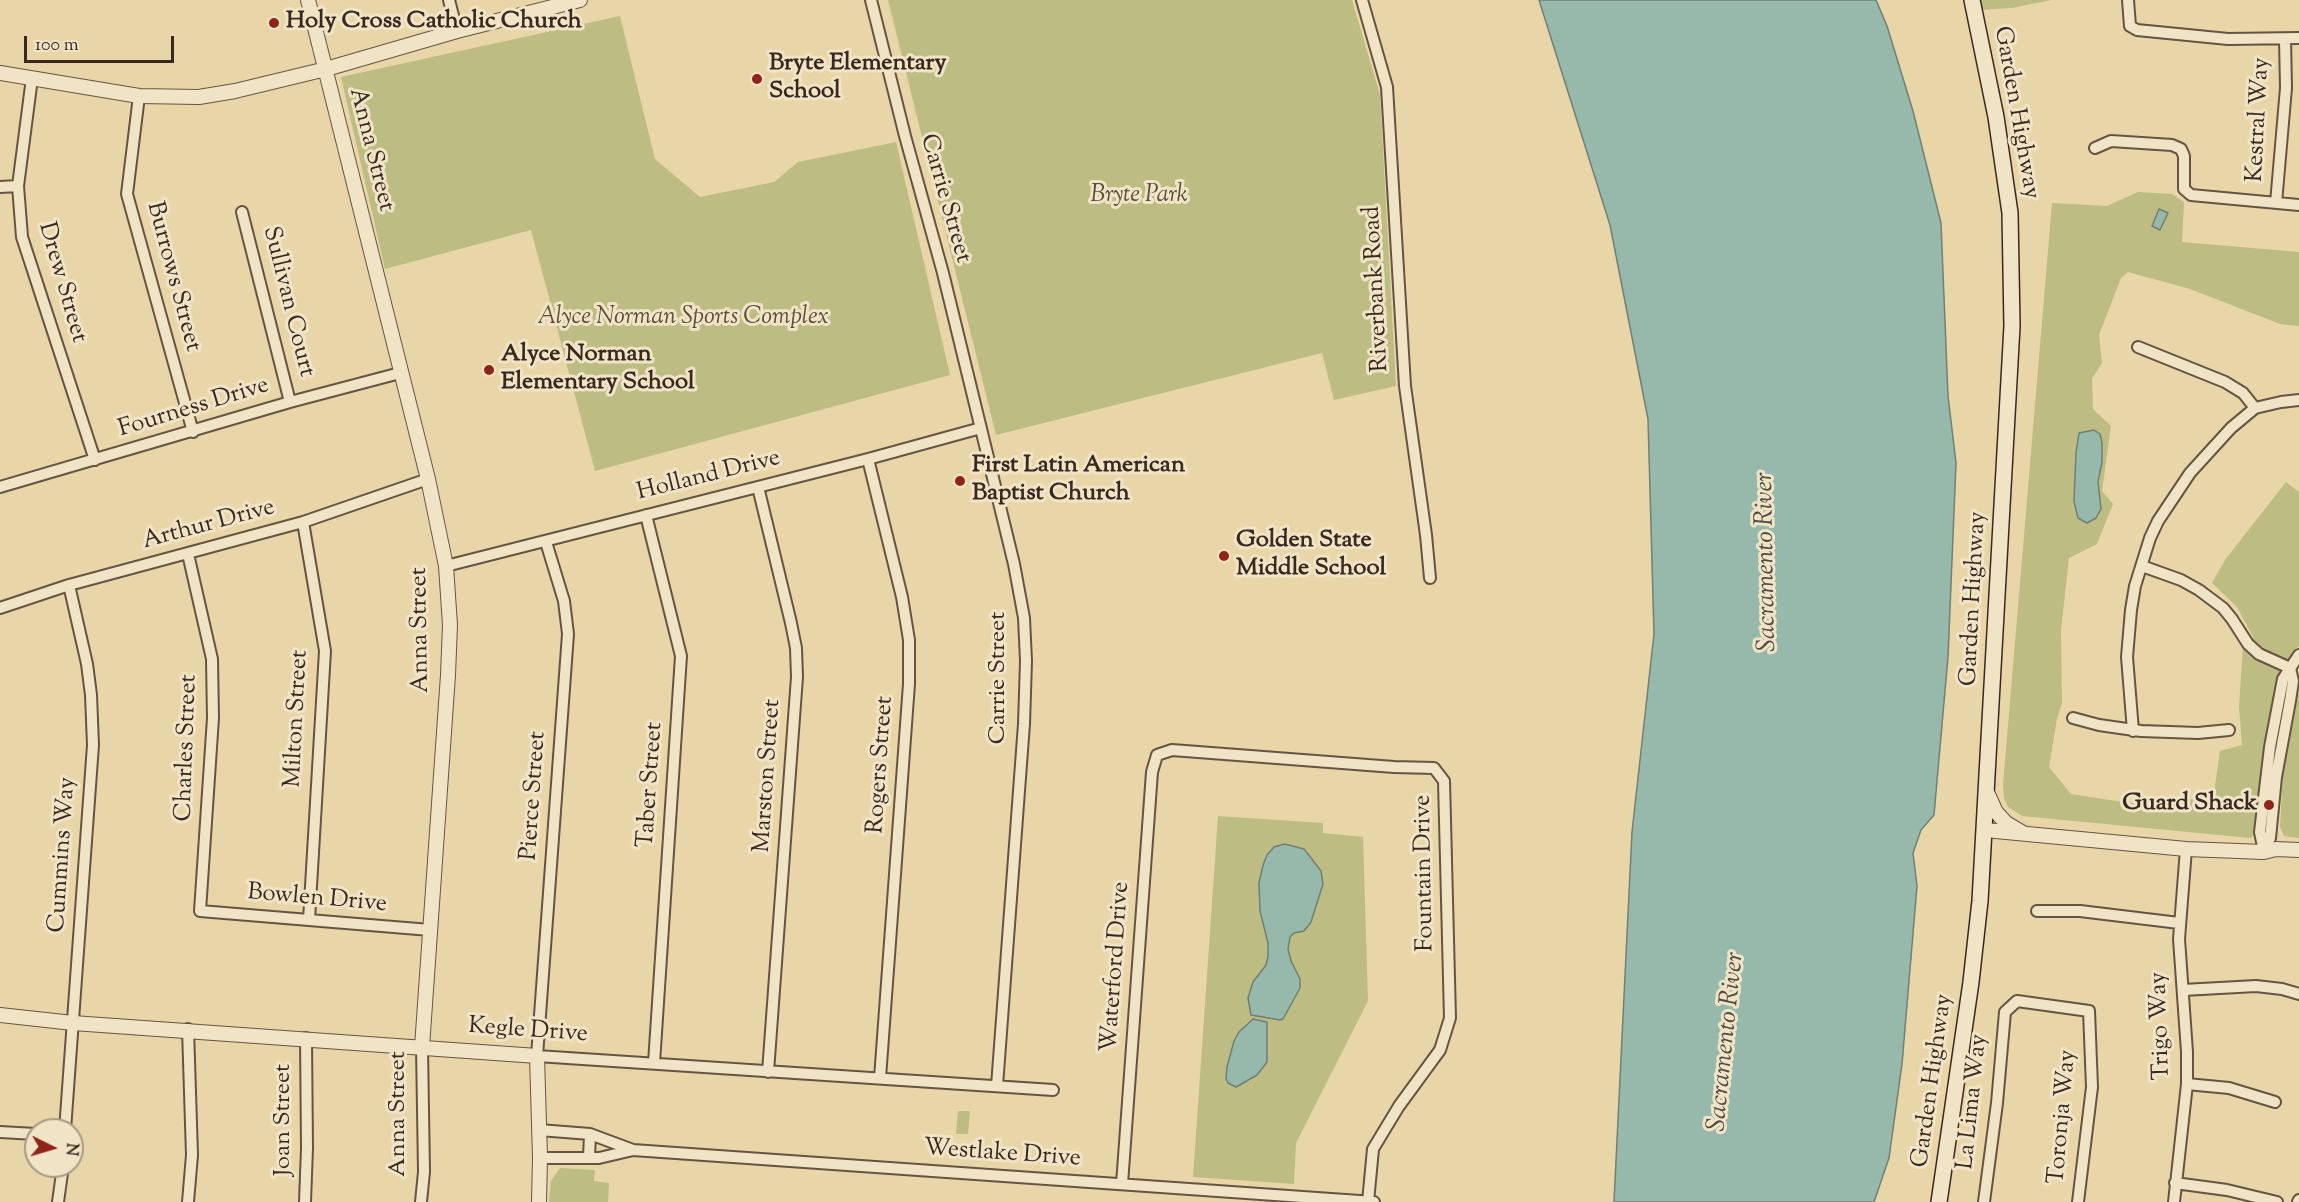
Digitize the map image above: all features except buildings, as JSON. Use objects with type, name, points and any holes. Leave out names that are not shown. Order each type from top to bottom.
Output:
[{"type":"main road","name":"Garden Highway","points":[[1939,1202],[1971,982],[1984,830],[2012,326],[2013,273],[2010,213],[1996,117],[1972,0]]},
{"type":"street","name":"Anna Street","points":[[308,0],[428,479],[446,566],[450,625],[422,1047],[424,1172],[421,1202]]},
{"type":"street","points":[[449,0],[457,31]]},
{"type":"street","points":[[0,73],[139,96],[199,97],[235,91],[326,69],[457,31],[580,0]]},
{"type":"street","name":"Carrie Street","points":[[871,0],[905,136],[943,273],[1020,594],[1026,661],[1023,736],[998,1086]]},
{"type":"street","name":"Riverbank Road","points":[[1362,0],[1388,87],[1405,386],[1425,524],[1430,578]]},
{"type":"street","points":[[2128,0],[2130,26],[2137,30],[2228,39],[2299,38]]},
{"type":"street","name":"Kestral Way","points":[[2276,203],[2286,88],[2285,39]]},
{"type":"street","name":"Drew Street","points":[[32,78],[18,186],[22,237],[94,460]]},
{"type":"street","name":"Burrows Street","points":[[139,96],[127,194],[193,432]]},
{"type":"street","points":[[2096,148],[2111,141],[2172,144],[2181,149],[2184,156],[2184,189],[2191,195],[2299,205]]},
{"type":"street","points":[[0,186],[18,186]]},
{"type":"street","name":"Sullivan Court","points":[[242,212],[290,402]]},
{"type":"street","points":[[2138,347],[2225,382],[2243,393],[2255,408]]},
{"type":"street","name":"Fourness Drive","points":[[0,487],[290,402],[400,373]]},
{"type":"street","points":[[2133,731],[2127,657],[2131,609],[2142,566],[2158,521],[2178,488],[2210,449],[2255,408],[2299,400]]},
{"type":"street","name":"Holland Drive","points":[[446,566],[981,428]]},
{"type":"street","name":"Rogers Street","points":[[868,459],[902,597],[909,640],[909,684],[880,1078]]},
{"type":"street","name":"Arthur Drive","points":[[0,608],[69,585],[303,522],[428,479]]},
{"type":"street","name":"Marston Street","points":[[758,487],[791,623],[796,648],[797,677],[768,1072]]},
{"type":"street","name":"Taber Street","points":[[646,514],[681,656],[654,1063]]},
{"type":"street","name":"Milton Street","points":[[303,522],[325,651],[309,920]]},
{"type":"street","name":"Pierce Street","points":[[537,1056],[568,634],[564,601],[546,542]]},
{"type":"street","name":"Charles Street","points":[[188,554],[212,659],[213,718],[200,911]]},
{"type":"street","points":[[2142,566],[2181,580],[2199,590],[2228,613],[2248,644],[2259,654],[2290,668]]},
{"type":"street","name":"Cummins Way","points":[[66,1118],[93,745],[87,664],[69,585]]},
{"type":"street","points":[[2264,852],[2270,838],[2276,777],[2293,681],[2290,668],[2299,655]]},
{"type":"street","points":[[2073,718],[2133,731],[2189,733],[2229,730]]},
{"type":"street","name":"Fountain Drive","points":[[1157,755],[1172,750],[1434,768],[1444,781],[1450,1017],[1440,1050],[1399,1106],[1373,1149],[1368,1202]]},
{"type":"street","name":"Waterford Drive","points":[[1122,1184],[1152,772],[1157,755]]},
{"type":"street","points":[[1987,792],[1995,812],[2006,823],[2027,835]]},
{"type":"street","points":[[1984,830],[2186,849],[2264,852],[2276,849],[2299,850]]},
{"type":"street","name":"Trigo Way","points":[[2174,1202],[2187,1084],[2179,923],[2186,849]]},
{"type":"street","points":[[2264,852],[2276,857],[2299,859]]},
{"type":"street","points":[[2037,911],[2080,910],[2179,923]]},
{"type":"street","name":"Bowlen Drive","points":[[200,911],[430,930]]},
{"type":"street","points":[[2183,990],[2256,986],[2282,988],[2299,994]]},
{"type":"street","name":"Toronja Way","points":[[2009,1007],[2017,1001],[2089,1011],[2093,1065],[2092,1087],[2078,1202]]},
{"type":"street","name":"La Lima Way","points":[[1984,1202],[1997,1103],[2005,1012],[2009,1007]]},
{"type":"street","name":"Kegle Drive","points":[[0,1016],[537,1056],[1053,1090]]},
{"type":"street","points":[[188,1029],[192,1155],[188,1202]]},
{"type":"street","name":"Joan Street","points":[[305,1202],[306,1038]]},
{"type":"street","points":[[537,1056],[539,1202]]},
{"type":"street","points":[[2187,1084],[2229,1088],[2275,1102]]},
{"type":"street","name":"Westlake Drive","points":[[539,1130],[590,1134],[633,1150],[1376,1202]]},
{"type":"street","points":[[0,1132],[24,1133]]},
{"type":"street","points":[[589,1158],[590,1134]]},
{"type":"street","name":"Westlake Drive","points":[[540,1158],[599,1158],[633,1150]]},
{"type":"street","points":[[58,1202],[61,1178]]},
{"type":"street","points":[[2175,1183],[2241,1192],[2277,1202]]},
{"type":"green space","name":"Bryte Park","points":[[888,0],[1352,0],[1380,95],[1396,386],[1334,400],[1322,353],[996,435]]},
{"type":"green space","points":[[1978,0],[2052,0],[2011,8],[1980,10]]},
{"type":"green space","name":"Alyce Norman Sports Complex","points":[[620,16],[655,159],[700,197],[774,182],[798,162],[896,142],[950,375],[595,471],[531,230],[385,269],[341,77]]},
{"type":"green space","points":[[2138,192],[2172,194],[2184,202],[2182,242],[2299,252],[2299,326],[2280,324],[2190,289],[2128,272],[2121,278],[2099,335],[2102,363],[2092,379],[2093,409],[2111,426],[2102,491],[2113,504],[2097,544],[2069,558],[2061,630],[2062,703],[2049,767],[2071,794],[2129,803],[2209,798],[2214,793],[2220,751],[2242,745],[2239,707],[2243,646],[2253,637],[2237,607],[2212,583],[2225,560],[2286,482],[2299,492],[2299,646],[2292,652],[2278,676],[2255,835],[2250,838],[2022,816],[2008,807],[2004,798],[2003,785],[2052,203],[2107,206]]},
{"type":"green space","points":[[2299,690],[2299,838],[2284,836],[2280,827],[2283,776]]},
{"type":"green space","points":[[1218,816],[1323,823],[1323,833],[1363,837],[1368,1001],[1296,1143],[1294,1184],[1193,1177]]},
{"type":"green space","points":[[958,1111],[970,1111],[968,1134],[956,1134]]},
{"type":"green space","points":[[560,1168],[595,1170],[594,1181],[609,1183],[608,1202],[549,1202],[551,1181]]},
{"type":"water","name":"Sacramento River","points":[[1539,0],[1876,0],[1887,26],[1913,111],[1941,223],[1948,396],[1956,463],[1948,657],[1934,815],[1921,830],[1913,853],[1917,886],[1902,1064],[1889,1158],[1874,1202],[1614,1202],[1632,832],[1654,634],[1648,419],[1610,225]]},
{"type":"water","points":[[2159,209],[2168,213],[2160,230],[2152,226]]},
{"type":"water","points":[[2094,430],[2100,434],[2102,443],[2102,462],[2098,482],[2101,509],[2096,518],[2087,523],[2078,518],[2074,501],[2076,453],[2079,433]]},
{"type":"water","points":[[1285,844],[1304,849],[1321,871],[1323,884],[1311,922],[1304,931],[1294,933],[1290,937],[1288,949],[1300,979],[1300,988],[1283,1019],[1280,1020],[1251,1015],[1248,998],[1253,982],[1266,965],[1268,956],[1268,943],[1260,911],[1259,883],[1263,865],[1267,855],[1274,847]]},
{"type":"water","points":[[1253,1019],[1267,1022],[1267,1062],[1257,1075],[1236,1087],[1228,1083],[1226,1079],[1227,1067],[1234,1041],[1239,1032]]},
{"type":"place","name":"Holy Cross Catholic Church","points":[[274,23]]},
{"type":"place","name":"Bryte Elementary School","points":[[757,79]]},
{"type":"place","name":"Alyce Norman Elementary School","points":[[489,370]]},
{"type":"place","name":"First Latin American Baptist Church","points":[[960,481]]},
{"type":"place","name":"Golden State Middle School","points":[[1224,556]]},
{"type":"place","name":"Guard Shack","points":[[2269,805]]}]
